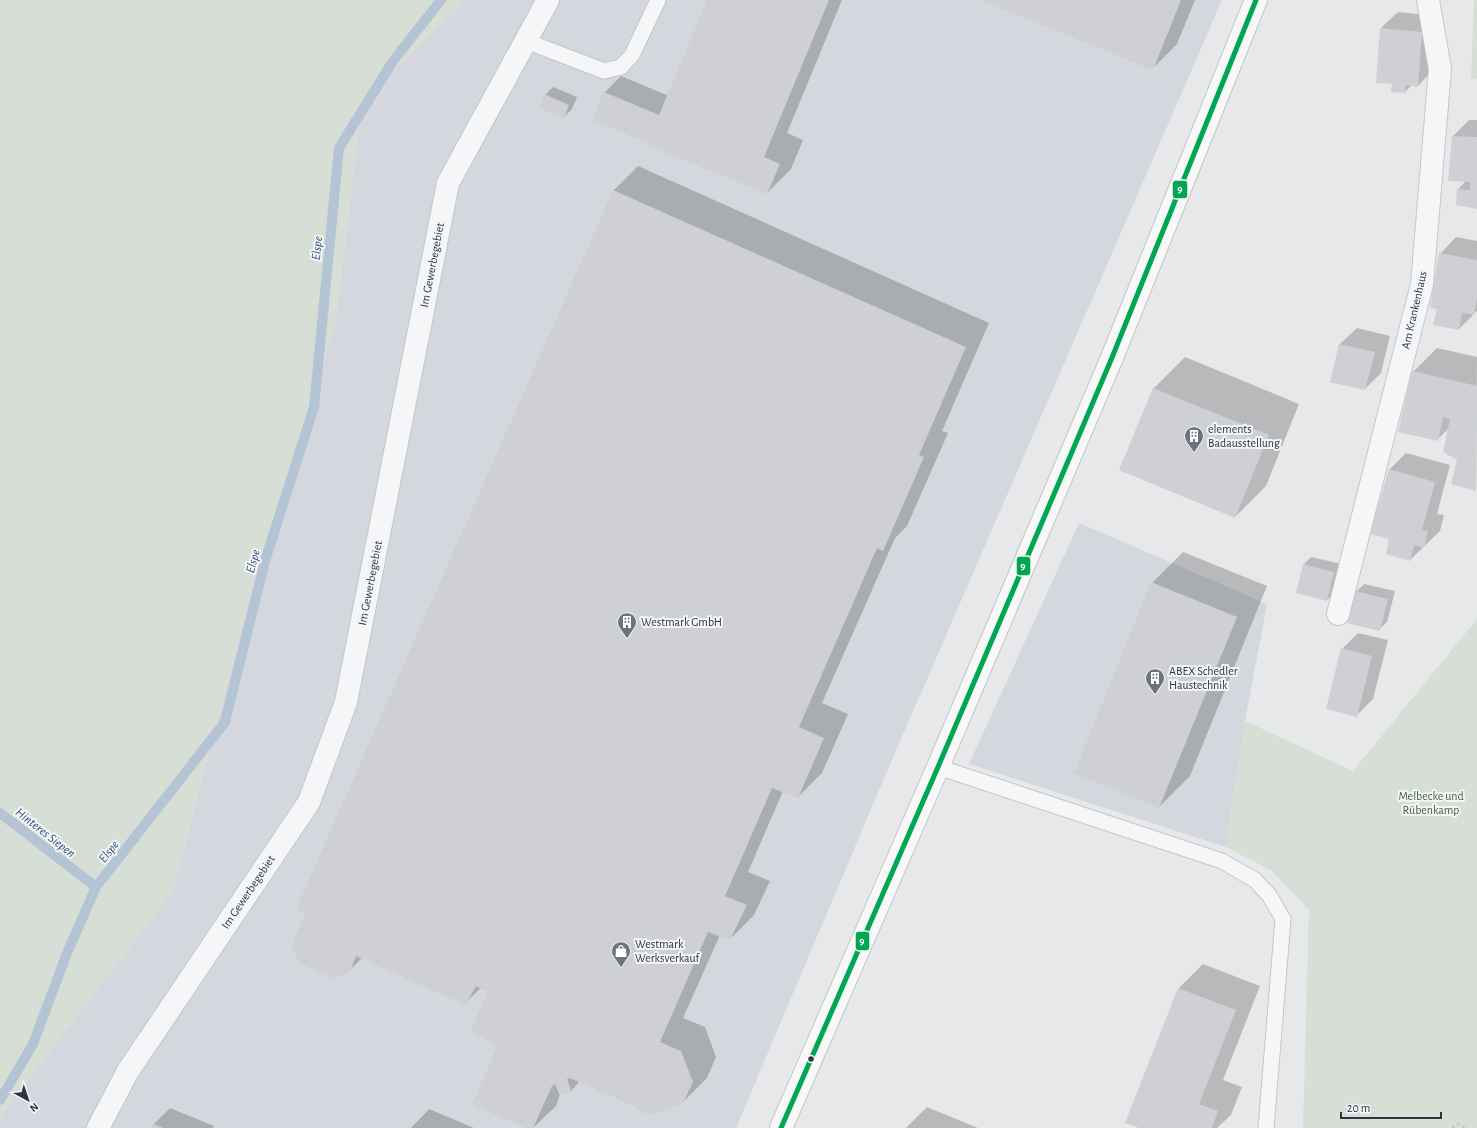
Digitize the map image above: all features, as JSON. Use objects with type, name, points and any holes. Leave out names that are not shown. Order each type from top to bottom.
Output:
[{"type":"main road","points":[[781,1128],[938,767],[1111,360],[1256,0]]},
{"type":"street","name":"Im Gewerbegebiet","points":[[98,1128],[128,1071],[309,802],[346,702],[448,183],[548,0]]},
{"type":"street","name":"Am Krankenhaus","points":[[1338,614],[1422,284],[1440,69],[1428,0]]},
{"type":"lane","points":[[526,41],[604,71],[621,67],[632,55],[658,0]]},
{"type":"lane","points":[[938,767],[1222,861],[1255,880],[1270,896],[1283,919],[1266,1128]]},
{"type":"path","points":[[1452,1128],[1458,1124],[1465,1128]]},
{"type":"shaded area","points":[[462,0],[1222,0],[888,769],[736,1128],[0,1128],[0,1117],[173,890],[247,607],[335,325],[362,102],[461,5]]},
{"type":"shaded area","points":[[1079,523],[1267,604],[1245,721],[1226,847],[969,764]]},
{"type":"green space","points":[[0,0],[462,0],[461,5],[362,102],[335,325],[247,607],[173,890],[0,1117]]},
{"type":"green space","points":[[1474,0],[1477,0],[1477,79],[1471,78]]},
{"type":"green space","name":"Melbecke und Rübenkamp","points":[[1477,619],[1477,1128],[1303,1128],[1309,910],[1272,871],[1226,847],[1245,721],[1353,771]]},
{"type":"building","points":[[707,0],[829,0],[764,157],[780,164],[767,194],[647,145],[648,143],[592,120],[604,92],[659,115]]},
{"type":"building","points":[[980,0],[1181,0],[1153,70]]},
{"type":"building","points":[[1380,28],[1422,32],[1418,87],[1406,85],[1405,93],[1391,92],[1392,84],[1376,83]]},
{"type":"building","points":[[544,94],[569,105],[564,118],[538,108]]},
{"type":"building","points":[[1452,136],[1477,137],[1477,209],[1456,205],[1457,189],[1470,190],[1470,182],[1448,181]]},
{"type":"building","name":"Westmark GmbH","points":[[613,190],[966,347],[919,455],[924,457],[883,551],[877,548],[799,727],[824,738],[798,798],[772,788],[725,896],[747,905],[730,940],[708,932],[660,1042],[681,1051],[693,1082],[683,1103],[653,1115],[646,1112],[641,1114],[638,1108],[570,1078],[567,1079],[571,1091],[560,1096],[555,1084],[552,1086],[533,1128],[526,1128],[472,1104],[498,1045],[470,1032],[488,992],[476,986],[465,1005],[356,956],[350,972],[333,978],[299,963],[291,945],[305,914],[296,909]]},
{"type":"building","points":[[1439,253],[1477,260],[1477,298],[1474,315],[1462,313],[1459,330],[1433,325],[1437,309],[1430,308]]},
{"type":"building","points":[[1339,344],[1375,352],[1365,390],[1330,382]]},
{"type":"building","points":[[1412,371],[1477,386],[1476,491],[1451,484],[1457,460],[1443,452],[1450,419],[1443,417],[1438,441],[1398,432]]},
{"type":"building","name":"elements Badausstellung","points":[[1153,388],[1269,435],[1235,518],[1119,470]]},
{"type":"building","points":[[1389,469],[1435,482],[1422,530],[1428,531],[1424,548],[1414,545],[1410,561],[1386,554],[1389,539],[1370,534]]},
{"type":"building","points":[[1303,564],[1334,572],[1327,601],[1296,593]]},
{"type":"building","name":"ABEX Schedler Haustechnik","points":[[1151,582],[1237,617],[1159,808],[1074,773]]},
{"type":"building","points":[[1355,591],[1388,599],[1380,631],[1347,623]]},
{"type":"building","points":[[1341,648],[1372,656],[1357,717],[1326,709]]},
{"type":"building","points":[[1178,988],[1236,1010],[1199,1104],[1218,1111],[1212,1128],[1139,1128],[1125,1123]]},
{"type":"building","points":[[153,1124],[163,1128],[151,1128]]},
{"type":"waterway","name":"Elspe","points":[[0,1100],[33,1044],[67,953],[96,887],[225,722],[265,561],[314,407],[339,148],[393,61],[441,0]]},
{"type":"waterway","name":"Hinteres Siepen","points":[[0,813],[96,887]]},
{"type":"transit line","name":"9","points":[[781,1128],[938,767],[1111,360],[1256,0]]},
{"type":"place","name":"elements Badausstellung","points":[[1194,453]]},
{"type":"place","name":"Westmark GmbH","points":[[627,639]]},
{"type":"place","name":"ABEX Schedler Haustechnik","points":[[1155,695]]},
{"type":"place","name":"Westmark Werksverkauf","points":[[621,968]]}]
